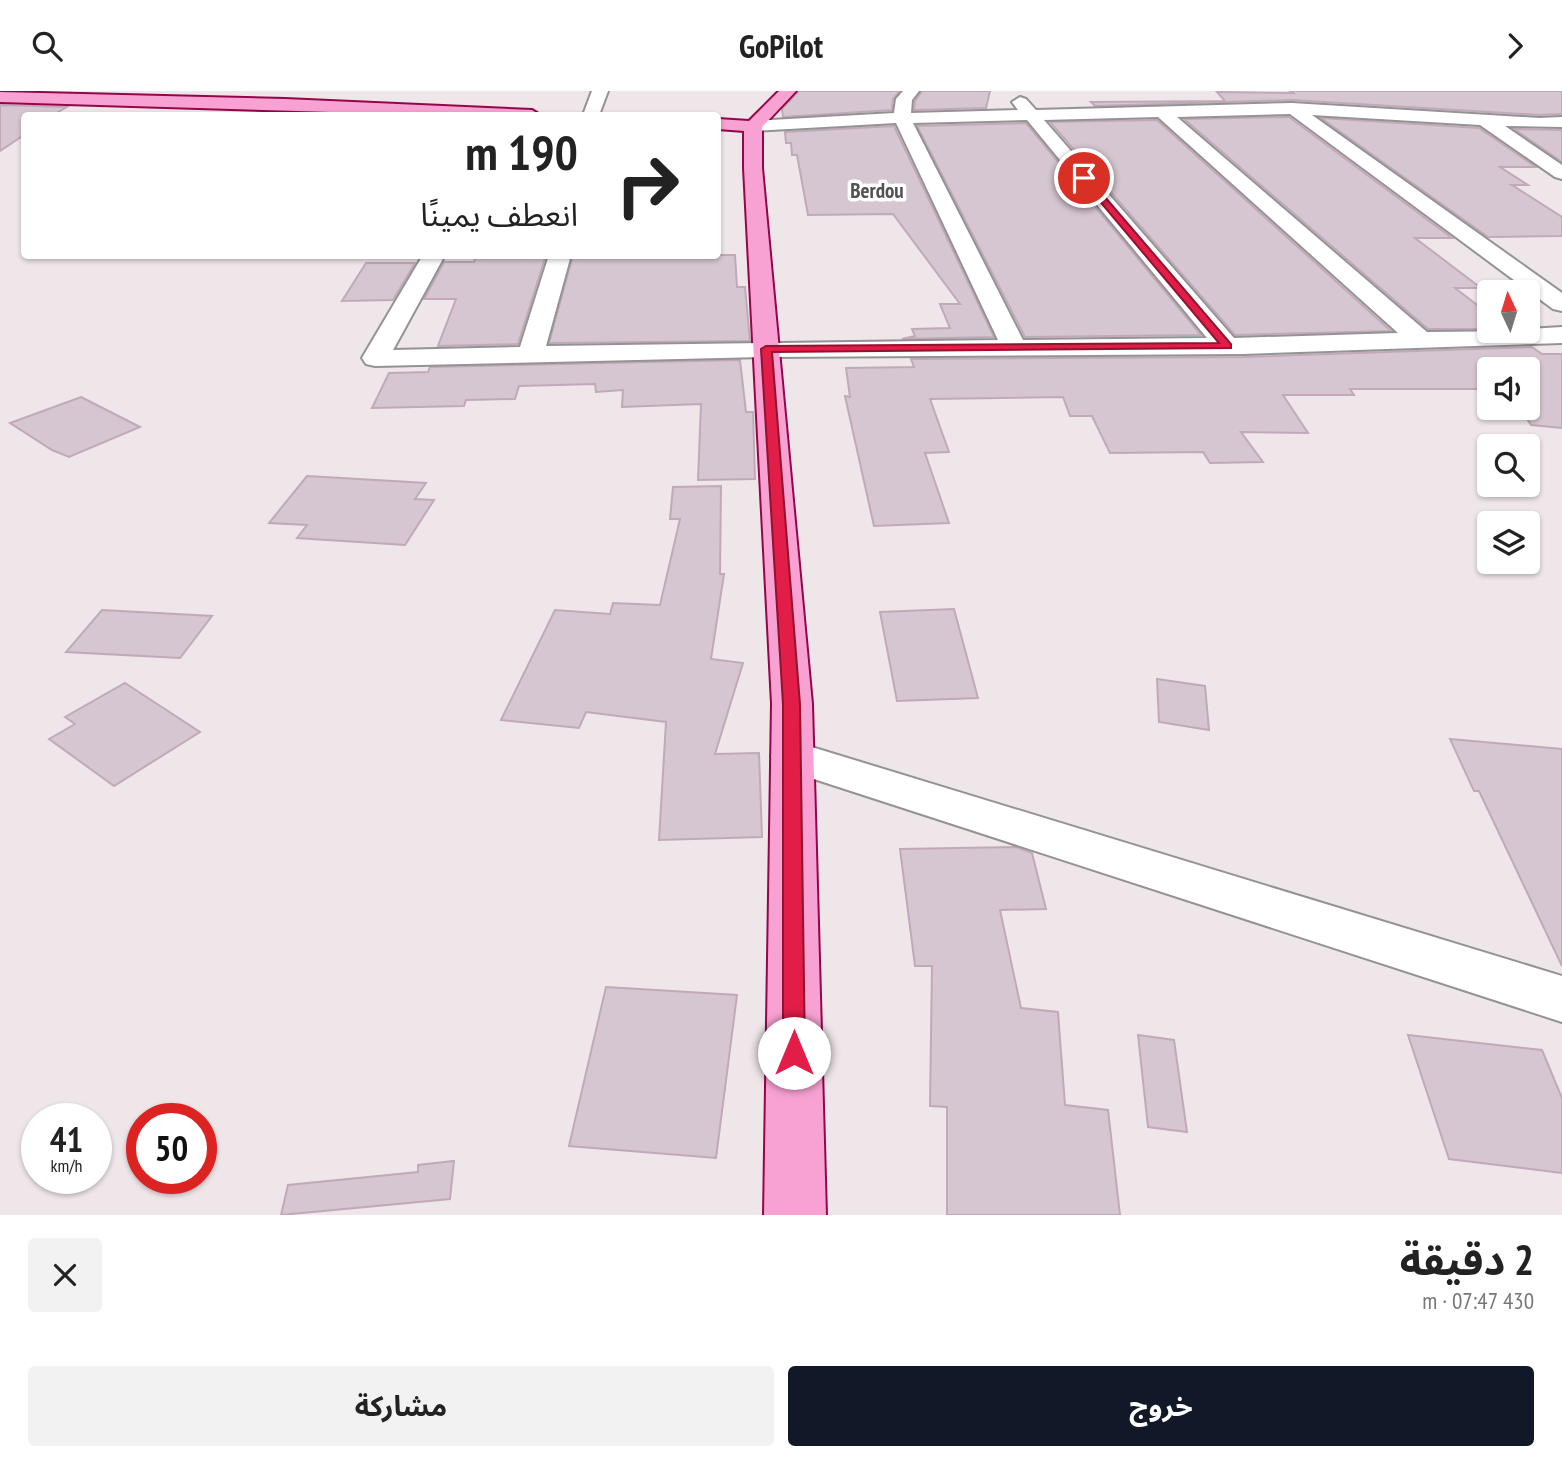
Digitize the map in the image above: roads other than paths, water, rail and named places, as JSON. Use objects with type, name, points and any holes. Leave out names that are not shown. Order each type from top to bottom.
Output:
[{"type":"main road","points":[[788,91],[735,125],[753,168],[792,704],[795,1215]]},
{"type":"main road","points":[[0,97],[271,103],[453,112]]},
{"type":"street","points":[[591,112],[600,91]]},
{"type":"street","points":[[911,91],[904,99],[902,118],[1014,347]]},
{"type":"street","points":[[1266,91],[1562,304]]},
{"type":"street","points":[[1009,94],[1030,114],[1227,346]]},
{"type":"street","points":[[1372,112],[1387,98]]},
{"type":"street","points":[[1448,98],[1560,170]]},
{"type":"street","points":[[735,125],[1030,114],[1293,109],[1562,122]]},
{"type":"street","points":[[1161,111],[1421,340]]},
{"type":"street","points":[[432,259],[375,358],[766,349],[1227,346],[1562,335]]},
{"type":"street","points":[[531,354],[559,259]]},
{"type":"street","points":[[792,756],[1562,999]]},
{"type":"district","name":"Berdou","points":[[877,190]]}]
